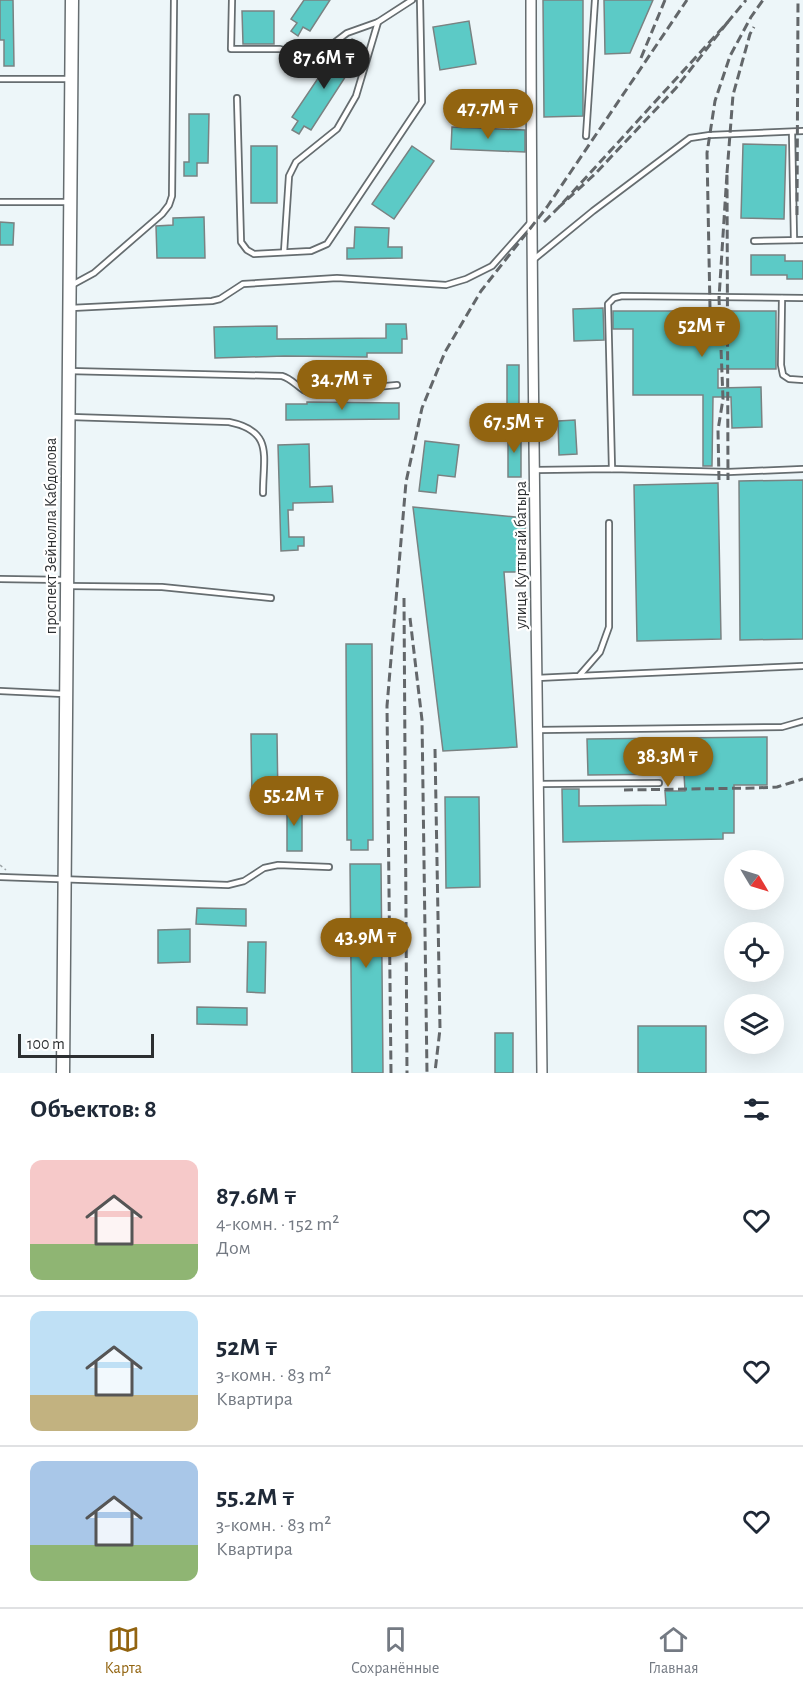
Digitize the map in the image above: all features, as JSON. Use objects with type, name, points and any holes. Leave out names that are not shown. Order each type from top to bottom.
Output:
[{"type":"main road","name":"проспект Зейнолла Кабдолова","points":[[63,1073],[72,0]]},
{"type":"street","name":"улица Куттыгай батыра","points":[[531,0],[531,262],[536,470],[542,1073]]},
{"type":"lane","points":[[70,286],[94,273],[169,206],[172,196],[174,0]]},
{"type":"lane","points":[[232,0],[231,49],[280,49],[313,58],[346,33],[378,22],[412,0]]},
{"type":"lane","points":[[237,98],[241,242],[247,250],[255,254],[311,251],[327,244],[422,102],[420,0]]},
{"type":"lane","points":[[586,136],[595,0]]},
{"type":"lane","points":[[284,252],[289,176],[296,162],[337,129],[356,96],[378,22]]},
{"type":"lane","points":[[0,79],[72,79]]},
{"type":"lane","points":[[531,262],[690,138],[803,131]]},
{"type":"lane","points":[[792,132],[794,240]]},
{"type":"lane","points":[[0,202],[70,202]]},
{"type":"lane","points":[[69,308],[212,301],[220,299],[243,284],[337,278],[446,285],[466,279],[492,266],[531,222]]},
{"type":"lane","points":[[754,242],[803,240]]},
{"type":"lane","points":[[612,469],[608,304],[614,298],[622,296],[803,298]]},
{"type":"lane","points":[[782,298],[781,365],[783,375],[789,379],[803,380]]},
{"type":"lane","points":[[69,371],[282,376],[306,392],[312,393],[397,385]]},
{"type":"lane","points":[[68,417],[229,422],[244,425],[257,434],[263,444],[263,492]]},
{"type":"lane","points":[[536,470],[728,472],[803,469]]},
{"type":"lane","points":[[579,676],[600,652],[609,627],[609,523]]},
{"type":"lane","points":[[0,579],[162,587],[271,598]]},
{"type":"lane","points":[[537,678],[803,666]]},
{"type":"lane","points":[[0,691],[67,694]]},
{"type":"lane","points":[[538,729],[782,727],[803,721]]},
{"type":"lane","points":[[539,784],[659,783]]},
{"type":"lane","points":[[0,877],[228,885],[244,881],[264,868],[278,865],[329,867]]},
{"type":"building","points":[[0,0],[13,0],[14,66],[4,66],[4,40],[0,40]]},
{"type":"building","points":[[304,0],[330,0],[310,31],[303,27],[298,36],[291,31],[297,23],[291,19]]},
{"type":"building","points":[[543,0],[583,0],[583,116],[544,117]]},
{"type":"building","points":[[604,0],[653,0],[630,53],[605,54]]},
{"type":"building","points":[[242,11],[274,11],[274,44],[243,44]]},
{"type":"building","points":[[469,21],[476,64],[440,70],[433,27]]},
{"type":"building","points":[[352,39],[359,43],[347,61],[353,65],[311,130],[304,126],[299,134],[292,130],[298,121],[292,117],[335,53],[341,57]]},
{"type":"building","points":[[189,114],[209,114],[208,163],[197,163],[197,176],[184,176],[184,162],[189,162]]},
{"type":"building","points":[[452,127],[525,130],[525,152],[451,149]]},
{"type":"building","points":[[743,144],[786,145],[784,219],[741,218]]},
{"type":"building","points":[[251,146],[277,146],[277,203],[251,203]]},
{"type":"building","points":[[412,146],[434,161],[394,219],[372,204]]},
{"type":"building","points":[[204,217],[205,258],[157,258],[156,226],[173,225],[173,218]]},
{"type":"building","points":[[0,222],[14,223],[13,245],[0,245]]},
{"type":"building","points":[[355,227],[389,228],[388,247],[402,247],[402,258],[347,259],[347,248],[354,248]]},
{"type":"building","points":[[751,255],[785,255],[785,261],[803,261],[803,279],[787,279],[787,275],[751,275]]},
{"type":"building","points":[[603,308],[604,340],[574,341],[573,309]]},
{"type":"building","points":[[613,311],[776,311],[776,369],[718,369],[718,388],[761,387],[762,427],[732,428],[731,397],[713,397],[712,466],[703,466],[703,395],[633,395],[633,329],[613,329]]},
{"type":"building","points":[[386,324],[406,324],[407,339],[402,339],[402,353],[367,353],[367,357],[215,358],[214,327],[277,326],[277,339],[386,338]]},
{"type":"building","points":[[507,365],[519,365],[519,409],[507,409]]},
{"type":"building","points":[[307,402],[399,403],[399,419],[286,420],[286,404],[307,404]]},
{"type":"building","points":[[575,420],[577,454],[559,455],[558,421]]},
{"type":"building","points":[[508,430],[521,430],[521,477],[508,477]]},
{"type":"building","points":[[425,441],[459,445],[455,477],[438,475],[436,493],[419,491]]},
{"type":"building","points":[[309,444],[310,487],[332,486],[333,502],[293,503],[293,510],[288,510],[289,537],[304,537],[304,546],[298,546],[298,550],[281,551],[278,445]]},
{"type":"building","points":[[803,480],[803,639],[740,640],[739,481]]},
{"type":"building","points":[[718,483],[721,639],[637,641],[634,485]]},
{"type":"building","points":[[413,507],[526,518],[522,572],[504,572],[517,747],[443,751]]},
{"type":"building","points":[[346,644],[372,644],[373,840],[368,840],[368,850],[351,850],[351,840],[347,840]]},
{"type":"building","points":[[251,734],[277,734],[278,801],[252,801]]},
{"type":"building","points":[[767,737],[767,785],[734,785],[734,833],[723,833],[723,839],[563,842],[562,789],[579,789],[579,806],[666,805],[665,791],[685,791],[684,774],[588,775],[587,739]]},
{"type":"building","points":[[445,797],[479,797],[480,887],[446,888]]},
{"type":"building","points":[[287,803],[302,803],[302,851],[287,851]]},
{"type":"building","points":[[350,864],[381,864],[383,1073],[352,1073]]},
{"type":"building","points":[[197,908],[246,909],[246,926],[196,924]]},
{"type":"building","points":[[190,929],[190,962],[158,963],[158,930]]},
{"type":"building","points":[[248,942],[266,942],[265,993],[247,992]]},
{"type":"building","points":[[197,1007],[247,1008],[247,1025],[197,1024]]},
{"type":"building","points":[[638,1026],[706,1026],[706,1073],[638,1073]]},
{"type":"building","points":[[495,1033],[513,1033],[513,1073],[495,1073]]},
{"type":"railway","points":[[641,58],[665,0]]},
{"type":"railway","points":[[391,1073],[387,706],[406,482],[422,408],[445,352],[481,291],[547,207],[687,0]]},
{"type":"railway","points":[[727,23],[746,0]]},
{"type":"railway","points":[[710,308],[707,153],[715,101],[730,56],[763,0]]},
{"type":"railway","points":[[797,215],[798,0]]},
{"type":"railway","points":[[544,222],[727,23],[676,88],[595,174],[559,207]]},
{"type":"railway","points":[[727,173],[733,95],[754,27]]},
{"type":"railway","points":[[719,480],[718,430],[723,399],[719,298],[727,173],[728,480]]},
{"type":"railway","points":[[404,598],[407,1073]]},
{"type":"railway","points":[[410,618],[422,720],[427,1073]]},
{"type":"railway","points":[[435,749],[440,1029],[435,1072]]},
{"type":"railway","points":[[624,790],[777,787],[803,779]]}]
